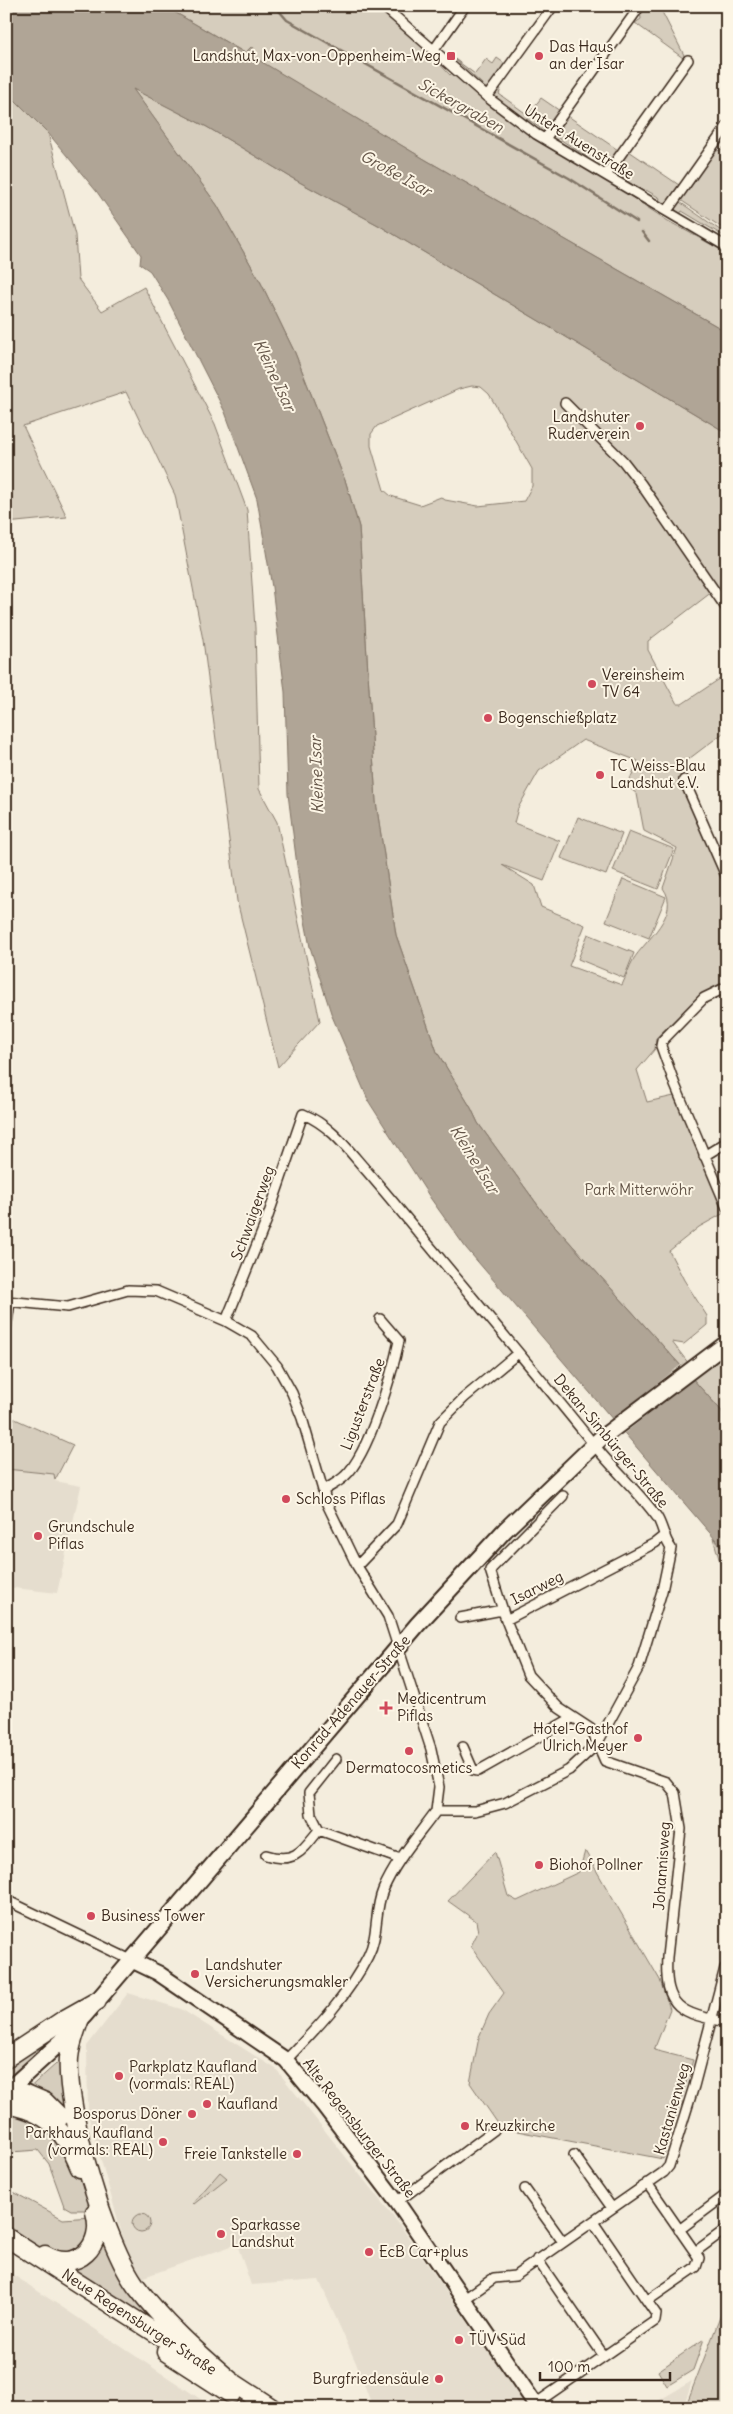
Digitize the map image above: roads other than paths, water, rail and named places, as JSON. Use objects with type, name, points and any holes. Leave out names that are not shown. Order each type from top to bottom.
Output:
[{"type":"highway","points":[[6,2058],[65,2018],[97,2001]]},
{"type":"highway","points":[[80,2021],[72,2040],[69,2057],[69,2079],[84,2155],[120,2258],[135,2284],[157,2312],[191,2347],[233,2383]]},
{"type":"highway","points":[[8,2094],[32,2096],[54,2110],[84,2155]]},
{"type":"highway","points":[[6,2236],[58,2261],[70,2260],[85,2253],[94,2243],[98,2222],[87,2184],[74,2154],[59,2130],[40,2113],[8,2094]]},
{"type":"highway","name":"Neue Regensburger Straße","points":[[6,2236],[272,2408]]},
{"type":"highway","name":"Neue Regensburger Straße","points":[[6,2249],[252,2408]]},
{"type":"main road","name":"Konrad-Adenauer-Straße","points":[[8,2094],[80,2021],[399,1646],[505,1530],[597,1442],[706,1357],[727,1343]]},
{"type":"street","name":"Untere Auenstraße","points":[[383,6],[487,97],[544,139],[727,247]]},
{"type":"street","points":[[434,50],[465,6]]},
{"type":"street","points":[[487,97],[553,6]]},
{"type":"street","points":[[544,139],[640,6]]},
{"type":"street","points":[[606,174],[688,60]]},
{"type":"street","points":[[666,211],[727,126]]},
{"type":"street","points":[[565,403],[623,462],[641,484],[667,518],[727,609]]},
{"type":"street","points":[[684,780],[727,878]]},
{"type":"street","points":[[727,987],[704,998],[662,1041],[666,1062],[727,1208]]},
{"type":"street","name":"Schwaigerweg","points":[[226,1321],[266,1222],[303,1114]]},
{"type":"street","name":"Dekan-Simbürger-Straße","points":[[303,1114],[318,1120],[332,1132],[385,1191],[518,1354],[597,1442],[652,1511],[671,1548],[662,1591],[642,1658],[624,1698],[597,1744],[569,1770],[505,1803],[475,1811],[436,1811]]},
{"type":"street","points":[[704,1156],[727,1142]]},
{"type":"street","points":[[6,1329],[8,1301],[68,1307],[128,1290],[156,1292],[226,1321],[252,1336],[277,1366],[286,1382],[302,1418],[323,1491],[340,1534],[388,1616],[432,1749],[439,1787],[436,1811],[400,1859],[383,1890],[378,1911],[376,1934],[368,1956],[336,2006],[286,2060]]},
{"type":"street","name":"Ligusterstraße","points":[[323,1491],[345,1476],[354,1465],[372,1426],[395,1362],[398,1341],[380,1319]]},
{"type":"street","points":[[357,1566],[397,1524],[440,1422],[464,1398],[518,1354]]},
{"type":"street","name":"Isarweg","points":[[563,1496],[490,1570],[506,1620],[655,1543],[666,1535]]},
{"type":"street","points":[[460,1618],[502,1610]]},
{"type":"street","name":"Johannisweg","points":[[506,1620],[528,1675],[559,1708],[591,1729],[605,1761],[666,1782],[676,1793],[681,1829],[667,1957],[666,1975],[668,1992],[675,2006],[687,2013],[727,2022]]},
{"type":"street","points":[[463,1747],[473,1770],[478,1771],[572,1718]]},
{"type":"street","points":[[336,1759],[309,1793],[311,1814],[320,1830],[400,1859]]},
{"type":"street","points":[[266,1856],[280,1860],[292,1858],[320,1830]]},
{"type":"street","name":"Alte Regensburger Straße","points":[[6,1900],[158,1973],[286,2060],[324,2106],[397,2202],[537,2406]]},
{"type":"street","points":[[710,2019],[725,1968]]},
{"type":"street","name":"Kastanienweg","points":[[463,2300],[494,2278],[515,2276],[664,2172],[674,2156],[710,2019]]},
{"type":"street","points":[[397,2202],[494,2130]]},
{"type":"street","points":[[574,2155],[612,2208]]},
{"type":"street","points":[[647,2184],[699,2258],[696,2267],[647,2301]]},
{"type":"street","points":[[525,2189],[563,2242]]},
{"type":"street","points":[[679,2230],[727,2194]]},
{"type":"street","points":[[537,2406],[655,2321],[656,2314],[593,2222]]},
{"type":"street","points":[[695,2252],[722,2232]]},
{"type":"street","points":[[537,2259],[604,2356]]},
{"type":"water","points":[[6,6],[164,6],[245,53],[251,47],[254,48],[252,56],[426,160],[727,332],[727,433],[380,226],[292,178],[207,127],[133,89],[217,205],[261,283],[295,353],[346,483],[359,527],[376,802],[396,935],[437,1052],[478,1123],[545,1215],[727,1417],[727,1553],[466,1248],[431,1199],[369,1102],[332,1016],[310,947],[302,905],[288,794],[285,692],[272,587],[257,499],[225,412],[168,300],[150,271],[140,264],[141,255],[97,192],[48,133],[6,91]]},
{"type":"waterway","name":"Sickergraben","points":[[275,6],[287,20],[569,178],[637,222]]},
{"type":"waterway","points":[[642,232],[649,241]]},
{"type":"place","name":"Landshut, Max-von-Oppenheim-Weg","points":[[451,56]]},
{"type":"place","name":"Das Haus an der Isar","points":[[539,56]]},
{"type":"place","name":"Landshuter Ruderverein","points":[[640,426]]},
{"type":"place","name":"Vereinsheim TV 64","points":[[592,684]]},
{"type":"place","name":"Bogenschießplatz","points":[[488,718]]},
{"type":"place","name":"TC Weiss-Blau Landshut e.V.","points":[[600,775]]},
{"type":"place","name":"Schloss Piflas","points":[[286,1499]]},
{"type":"place","name":"Grundschule Piflas","points":[[38,1536]]},
{"type":"place","name":"Medicentrum Piflas","points":[[386,1708]]},
{"type":"place","name":"Hotel-Gasthof Ulrich Meyer","points":[[638,1738]]},
{"type":"place","name":"Dermatocosmetics","points":[[409,1751]]},
{"type":"place","name":"Biohof Pollner","points":[[539,1865]]},
{"type":"place","name":"Business Tower","points":[[91,1916]]},
{"type":"place","name":"Landshuter Versicherungsmakler","points":[[195,1974]]},
{"type":"place","name":"Parkplatz Kaufland (vormals: REAL)","points":[[119,2076]]},
{"type":"place","name":"Kaufland","points":[[207,2104]]},
{"type":"place","name":"Bosporus Döner","points":[[192,2114]]},
{"type":"place","name":"Kreuzkirche","points":[[465,2126]]},
{"type":"place","name":"Parkhaus Kaufland (vormals: REAL)","points":[[163,2142]]},
{"type":"place","name":"Freie Tankstelle","points":[[297,2154]]},
{"type":"place","name":"Sparkasse Landshut","points":[[221,2234]]},
{"type":"place","name":"EcB Car+plus","points":[[369,2252]]},
{"type":"place","name":"TÜV Süd","points":[[459,2340]]},
{"type":"place","name":"Burgfriedensäule","points":[[439,2379]]},
{"type":"water label","name":"Große Isar","points":[[396,173]]},
{"type":"water label","name":"Kleine Isar","points":[[275,375]]},
{"type":"water label","name":"Kleine Isar","points":[[316,775]]},
{"type":"water label","name":"Kleine Isar","points":[[475,1159]]},
{"type":"park label","name":"Park Mitterwöhr","points":[[639,1190]]}]
